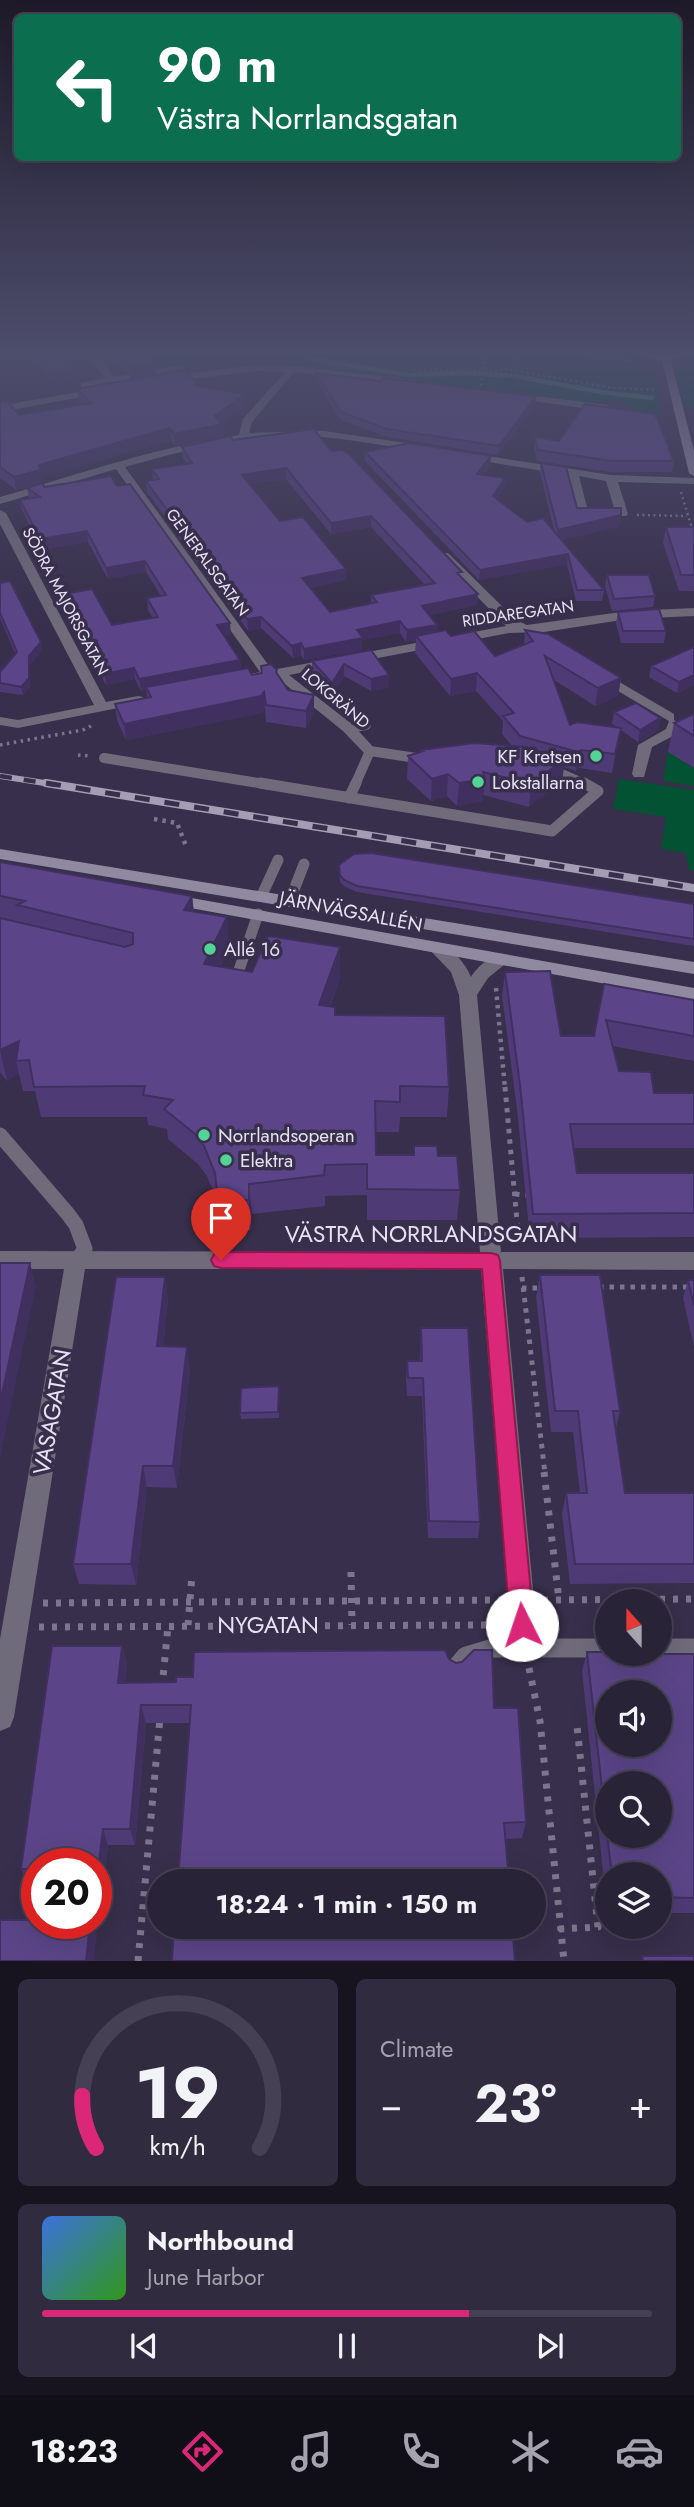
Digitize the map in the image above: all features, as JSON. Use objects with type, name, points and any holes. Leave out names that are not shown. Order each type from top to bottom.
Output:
[{"type":"main road","points":[[688,447],[694,473]]},
{"type":"main road","name":"JÄRNVÄGSALLÉN","points":[[0,854],[694,968]]},
{"type":"main road","points":[[0,871],[95,887]]},
{"type":"main road","name":"JÄRNVÄGSALLÉN","points":[[149,896],[437,948],[498,968],[694,994]]},
{"type":"street","points":[[0,501],[191,447]]},
{"type":"street","points":[[393,447],[427,450]]},
{"type":"street","points":[[453,454],[611,478],[694,481]]},
{"type":"street","name":"GENERALSGATAN","points":[[120,467],[274,674]]},
{"type":"street","points":[[573,472],[583,514],[622,514],[611,478]]},
{"type":"street","name":"SÖDRA MAJORSGATAN","points":[[0,513],[101,705]]},
{"type":"street","points":[[437,549],[511,623],[549,642]]},
{"type":"street","name":"RIDDAREGATAN","points":[[243,680],[509,629],[527,629],[628,615],[694,612]]},
{"type":"street","points":[[587,666],[672,721],[672,732],[645,745],[639,774]]},
{"type":"street","name":"LOKGRÄND","points":[[274,674],[348,728],[370,751]]},
{"type":"street","points":[[0,721],[18,724],[101,705],[152,697]]},
{"type":"street","points":[[437,948],[459,969],[468,995],[521,1600]]},
{"type":"street","points":[[468,995],[482,974],[498,968]]},
{"type":"street","name":"VÄSTRA NORRLANDSGATAN","points":[[0,1260],[694,1261]]},
{"type":"street","name":"VASAGATAN","points":[[0,1717],[12,1629],[76,1261]]},
{"type":"lane","points":[[348,728],[366,725]]},
{"type":"lane","points":[[349,798],[370,751],[429,760]]},
{"type":"lane","points":[[104,758],[552,831],[598,791],[568,775],[535,765]]},
{"type":"lane","points":[[262,895],[278,860]]},
{"type":"lane","points":[[290,900],[304,864]]},
{"type":"lane","points":[[235,982],[258,914]]},
{"type":"lane","name":"VASAGATAN","points":[[0,1136],[76,1225],[85,1249],[76,1261]]},
{"type":"lane","points":[[521,1600],[524,1647]]},
{"type":"lane","points":[[455,1669],[466,1657],[494,1648],[595,1648]]},
{"type":"lane","points":[[672,1648],[694,1648]]},
{"type":"path","points":[[622,514],[687,516]]},
{"type":"path","points":[[78,755],[85,755]]},
{"type":"path","points":[[154,819],[177,823],[186,846]]},
{"type":"path","points":[[498,968],[523,1288],[559,1600]]},
{"type":"path","points":[[515,1195],[526,1195]]},
{"type":"path","points":[[589,1287],[694,1287]]},
{"type":"path","points":[[493,1288],[549,1288]]},
{"type":"path","points":[[351,1572],[352,1625]]},
{"type":"path","points":[[188,1625],[192,1575]]},
{"type":"path","points":[[12,1629],[190,1600],[694,1599]]},
{"type":"path","name":"NYGATAN","points":[[12,1629],[188,1625],[522,1625]]},
{"type":"path","points":[[162,1693],[168,1626]]},
{"type":"path","points":[[524,1647],[540,1721],[564,1961]]},
{"type":"path","points":[[138,1961],[160,1706]]},
{"type":"path","points":[[559,1929],[598,1927],[577,1726]]},
{"type":"green space","points":[[668,752],[694,768],[694,786],[663,781]]},
{"type":"green space","points":[[619,779],[694,790],[694,871],[689,870],[686,853],[661,849],[666,817],[613,809]]},
{"type":"building","points":[[0,447],[104,447],[39,465],[40,470],[14,477],[0,467]]},
{"type":"building","points":[[182,447],[328,447],[331,451],[342,450],[348,453],[462,572],[457,573],[478,594],[422,606],[437,625],[407,630],[400,621],[357,630],[363,638],[304,649],[301,643],[292,646],[261,617],[247,619],[146,481],[159,479],[152,469],[192,463]],"holes":[[[286,468],[331,523],[371,516],[435,583],[371,595],[377,602],[330,612],[302,578],[346,569],[303,517],[280,521],[242,475]]]},
{"type":"building","points":[[392,447],[431,447],[491,456],[477,474],[505,478],[493,496],[527,522],[543,518],[604,590],[577,590],[568,554],[480,570],[365,452]]},
{"type":"building","points":[[537,447],[668,447],[674,461],[612,461],[538,450]]},
{"type":"building","points":[[541,463],[566,467],[577,508],[621,508],[621,515],[558,530]]},
{"type":"building","points":[[111,476],[117,486],[130,484],[230,623],[217,625],[240,660],[139,679],[134,668],[105,674],[83,632],[78,632],[59,595],[92,589],[112,625],[158,617],[147,598],[166,595],[145,561],[106,568],[87,531],[40,539],[20,500],[40,497],[27,488],[43,483],[44,487]]},
{"type":"building","points":[[666,527],[694,527],[694,575],[681,575]]},
{"type":"building","points":[[607,575],[649,575],[655,596],[614,599]]},
{"type":"building","points":[[10,581],[41,642],[29,656],[29,678],[21,687],[0,683],[0,672],[17,652],[0,613],[0,583]]},
{"type":"building","points":[[659,609],[666,631],[623,631],[618,612]]},
{"type":"building","points":[[446,630],[451,636],[474,631],[495,656],[533,641],[525,630],[548,634],[621,678],[598,688],[545,656],[570,725],[577,722],[621,728],[615,754],[581,750],[578,752],[520,736],[503,716],[514,713],[477,673],[451,679],[416,636]]},
{"type":"building","points":[[694,647],[694,675],[679,682],[651,666]]},
{"type":"building","points":[[371,650],[389,675],[371,679],[344,664],[332,683],[312,661]]},
{"type":"building","points":[[271,664],[288,690],[314,695],[306,711],[266,705],[264,692],[261,696],[124,724],[115,704],[151,697],[146,687],[248,668],[252,675],[262,673],[261,666]]},
{"type":"building","points":[[636,703],[660,718],[640,730],[614,712]]},
{"type":"building","points":[[694,714],[694,736],[674,723]]},
{"type":"building","points":[[474,743],[525,747],[565,759],[531,784],[483,772],[485,779],[459,783],[448,774],[432,779],[408,756],[423,751],[421,750]]},
{"type":"building","points":[[371,853],[694,904],[694,939],[357,886],[344,880],[340,875],[339,865],[354,854]]},
{"type":"building","points":[[0,862],[192,896],[184,910],[227,917],[204,964],[252,972],[268,936],[340,947],[319,1005],[335,1007],[335,1015],[445,1016],[449,1087],[400,1086],[400,1102],[375,1101],[376,1155],[414,1155],[414,1146],[437,1146],[438,1156],[457,1156],[460,1190],[367,1189],[367,1164],[325,1165],[324,1175],[249,1184],[249,1200],[218,1202],[215,1173],[204,1146],[195,1134],[164,1109],[173,1100],[143,1095],[145,1086],[34,1087],[29,1060],[16,1061],[19,1041],[0,1050],[0,918],[125,947],[133,944],[133,933],[17,905],[25,901],[0,896]]},
{"type":"building","points":[[550,971],[561,1036],[594,1036],[604,984],[694,1000],[694,1036],[606,1020],[619,1071],[651,1072],[654,1093],[694,1093],[694,1124],[570,1124],[577,1173],[694,1173],[694,1213],[533,1214],[505,972]]},
{"type":"building","points":[[0,1263],[30,1263],[0,1403]]},
{"type":"building","points":[[540,1275],[600,1275],[620,1411],[613,1411],[625,1493],[694,1493],[694,1564],[575,1564],[566,1493],[587,1493],[578,1411],[555,1411]]},
{"type":"building","points":[[116,1277],[165,1277],[157,1346],[187,1347],[173,1466],[143,1466],[131,1564],[73,1564]]},
{"type":"building","points":[[688,1280],[694,1280],[694,1306]]},
{"type":"building","points":[[421,1328],[468,1328],[480,1522],[429,1521],[423,1378],[408,1378],[407,1361],[422,1361]]},
{"type":"building","points":[[279,1386],[278,1412],[240,1413],[241,1388]]},
{"type":"building","points":[[52,1646],[122,1646],[118,1683],[176,1682],[176,1677],[193,1677],[194,1652],[445,1650],[449,1659],[456,1663],[462,1662],[474,1650],[492,1650],[494,1708],[518,1708],[526,1822],[504,1823],[508,1869],[179,1869],[191,1705],[141,1705],[130,1829],[103,1829],[101,1848],[24,1848]]},
{"type":"building","points":[[587,1652],[595,1652],[595,1666],[672,1666],[672,1654],[694,1654],[694,1898],[672,1897],[672,1862],[610,1862],[609,1848],[672,1848],[672,1771],[600,1771],[599,1757],[672,1757],[672,1680],[595,1680],[595,1725]]},
{"type":"building","points":[[0,1920],[21,1920],[21,1939],[88,1939],[86,1961],[0,1961]]},
{"type":"building","points":[[173,1939],[513,1939],[515,1961],[172,1961]]},
{"type":"building","points":[[642,1956],[694,1956],[694,1961],[643,1961]]},
{"type":"railway","points":[[0,776],[57,785]]},
{"type":"railway","points":[[46,783],[694,888]]},
{"type":"place","name":"KF Kretsen","points":[[596,756]]},
{"type":"place","name":"Lokstallarna","points":[[478,782]]},
{"type":"place","name":"Allé 16","points":[[210,949]]},
{"type":"place","name":"Norrlandsoperan","points":[[204,1135]]},
{"type":"place","name":"Elektra","points":[[226,1160]]},
{"type":"route","points":[[221,1260],[491,1261],[522,1625]]}]
